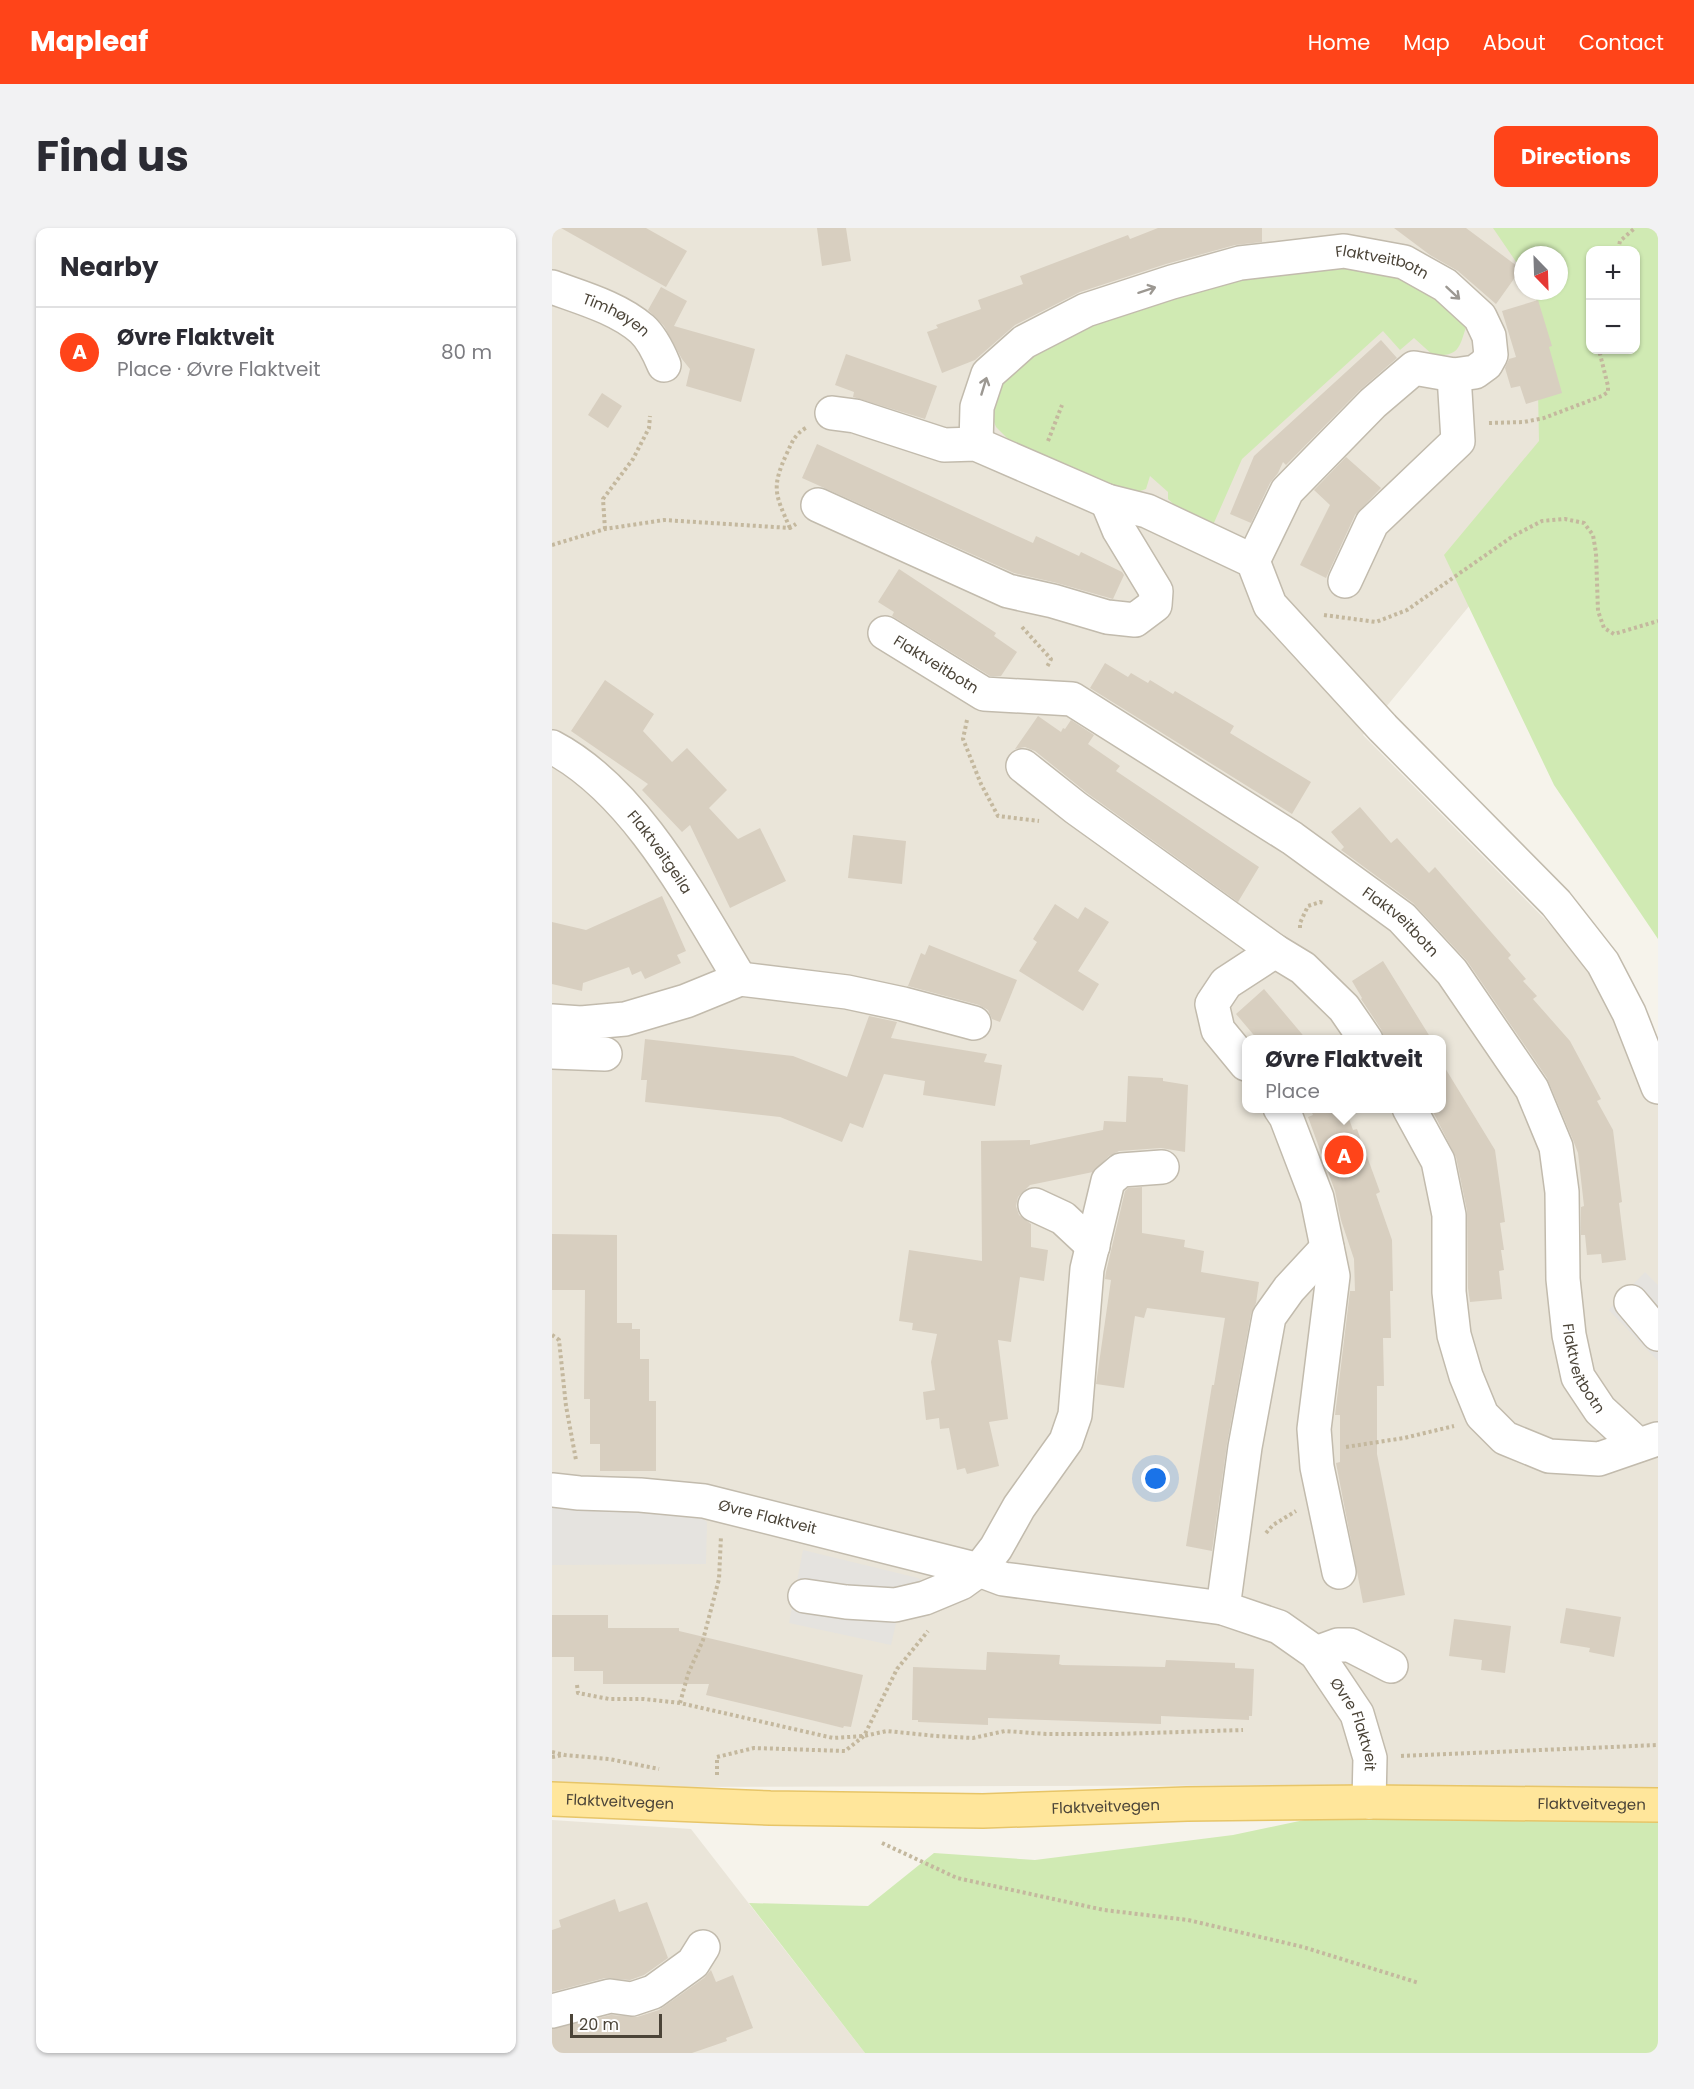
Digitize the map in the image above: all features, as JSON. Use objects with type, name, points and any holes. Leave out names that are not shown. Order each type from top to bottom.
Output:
[{"type":"main road","name":"Flaktveitvegen","points":[[552,1799],[770,1808],[983,1811],[1187,1804],[1369,1802],[1658,1805]]},
{"type":"street","name":"Flaktveitbotn","points":[[976,444],[977,407],[988,374],[1024,342],[1086,310],[1240,263],[1344,251],[1404,262],[1444,285],[1480,317],[1489,336],[1491,355],[1486,364],[1475,372],[1454,375],[1414,368],[1373,403],[1287,491],[1253,561]]},
{"type":"street","name":"Timhøyen","points":[[552,287],[616,312],[643,330],[658,350],[664,365]]},
{"type":"street","points":[[1345,581],[1372,524],[1458,441],[1454,375]]},
{"type":"street","points":[[832,413],[855,416],[944,445],[976,444],[1107,501],[1147,511],[1253,561],[1270,605],[1383,728],[1494,843],[1556,903],[1603,963],[1629,1013],[1658,1087]]},
{"type":"street","points":[[818,506],[1008,591],[1053,600],[1107,617],[1135,620],[1155,605],[1156,591],[1119,530],[1107,501]]},
{"type":"street","name":"Flaktveitbotn","points":[[885,633],[984,694],[1072,699],[1292,838],[1402,918],[1452,972],[1532,1089],[1556,1147],[1562,1192],[1563,1272],[1567,1324],[1578,1377],[1600,1410],[1648,1441]]},
{"type":"street","name":"Flaktveitgeila","points":[[552,747],[567,755],[599,779],[634,818],[673,869],[740,979]]},
{"type":"street","points":[[1023,766],[1076,808],[1275,951],[1303,968],[1344,1008],[1363,1035]]},
{"type":"street","points":[[1242,1059],[1218,1030],[1212,1004],[1226,983],[1275,951]]},
{"type":"street","points":[[552,1021],[581,1023],[625,1019],[686,1001],[740,979],[848,992],[974,1023]]},
{"type":"street","points":[[552,1052],[605,1054]]},
{"type":"street","points":[[1283,1113],[1317,1198],[1333,1276],[1314,1430],[1319,1513],[1339,1572]]},
{"type":"street","name":"Flaktveitbotn","points":[[1412,1113],[1438,1161],[1449,1215],[1449,1292],[1454,1335],[1466,1376],[1482,1415],[1505,1438],[1549,1455],[1599,1459],[1648,1441]]},
{"type":"street","points":[[806,1596],[846,1602],[895,1605],[925,1598],[961,1583],[979,1570],[996,1548],[1019,1507],[1063,1447],[1075,1415],[1087,1269],[1108,1181],[1121,1170],[1162,1167]]},
{"type":"street","points":[[1035,1205],[1063,1218],[1093,1246]]},
{"type":"street","points":[[1223,1608],[1245,1448],[1269,1317],[1289,1289],[1327,1248]]},
{"type":"street","points":[[1631,1302],[1657,1332]]},
{"type":"street","name":"Øvre Flaktveit","points":[[566,1491],[640,1494],[704,1501],[979,1570],[1004,1579],[1223,1608],[1279,1626],[1316,1653],[1357,1713],[1370,1758],[1369,1802]]},
{"type":"street","points":[[1316,1653],[1338,1645],[1350,1644],[1391,1666]]},
{"type":"street","points":[[552,2011],[610,1996],[632,1999],[653,1992],[693,1963],[704,1947]]},
{"type":"path","points":[[1619,246],[1620,241],[1635,228]]},
{"type":"path","points":[[1458,441],[1476,427],[1489,423],[1524,422],[1544,418],[1602,396],[1608,392],[1608,386],[1600,354]]},
{"type":"path","points":[[1036,469],[1062,405]]},
{"type":"path","points":[[789,528],[777,500],[776,477],[796,433],[832,413]]},
{"type":"path","points":[[605,529],[603,499],[633,459],[649,428],[650,416]]},
{"type":"path","points":[[552,545],[605,529],[664,520],[789,528],[818,506]]},
{"type":"path","points":[[1323,615],[1376,622],[1407,610],[1513,536],[1542,521],[1565,519],[1584,523],[1593,535],[1596,553],[1598,611],[1604,628],[1614,634],[1658,621]]},
{"type":"path","points":[[1017,696],[1044,670],[1051,659],[1019,624],[1021,616],[1041,610],[1053,600]]},
{"type":"path","points":[[1303,968],[1300,923],[1308,906],[1320,902],[1330,904]]},
{"type":"path","points":[[552,1335],[559,1340],[566,1406],[577,1466],[566,1491]]},
{"type":"path","points":[[1363,1445],[1454,1426],[1482,1415]]},
{"type":"path","points":[[680,1703],[687,1674],[703,1640],[719,1579],[722,1506]]},
{"type":"path","points":[[1232,1553],[1265,1535],[1285,1516],[1319,1513]]},
{"type":"path","points":[[717,1777],[717,1757],[754,1748],[845,1751],[864,1736],[897,1669],[934,1624]]},
{"type":"path","points":[[577,1685],[578,1693],[609,1699],[644,1699],[680,1703],[833,1738],[864,1736],[887,1731],[973,1738],[1005,1731],[1105,1734],[1243,1730]]},
{"type":"path","points":[[1370,1758],[1658,1745]]},
{"type":"path","points":[[552,1752],[565,1755],[552,1757]]},
{"type":"path","points":[[876,1840],[957,1878],[1104,1910],[1188,1920],[1303,1947],[1419,1983]]},
{"type":"shaded area","points":[[552,228],[1658,228],[1658,426],[1591,458],[1363,735],[1619,994],[1658,1073],[1658,1796],[1469,1785],[609,1787],[552,1784]]},
{"type":"shaded area","points":[[1645,1272],[1658,1285],[1658,1361],[1609,1310]]},
{"type":"shaded area","points":[[552,1496],[682,1503],[707,1522],[706,1564],[552,1565]]},
{"type":"shaded area","points":[[803,1550],[918,1578],[932,1589],[924,1618],[909,1615],[897,1618],[891,1645],[789,1623]]},
{"type":"shaded area","points":[[552,1820],[691,1829],[865,2053],[552,2053]]},
{"type":"green space","points":[[1493,228],[1658,228],[1658,939],[1554,785],[1444,555],[1539,441],[1536,300],[1568,300],[1568,246],[1514,246],[1514,259]]},
{"type":"green space","points":[[1336,263],[1383,267],[1459,311],[1466,327],[1459,346],[1449,354],[1434,356],[1414,338],[1400,350],[1383,331],[1242,459],[1213,525],[1186,516],[1168,499],[1168,492],[1150,476],[1146,489],[1132,494],[1013,444],[996,427],[987,404],[999,379],[1039,348],[1110,314],[1238,275]]},
{"type":"green space","points":[[1469,1785],[1658,1796],[1658,2053],[865,2053],[749,1903],[868,1906],[934,1853],[1035,1860],[1233,1835]]},
{"type":"building","points":[[561,228],[646,228],[687,251],[666,287]]},
{"type":"building","points":[[817,228],[846,228],[851,261],[822,266]]},
{"type":"building","points":[[1158,228],[1262,228],[1262,242],[1235,245],[1166,264],[1080,292],[1015,325],[975,360],[942,373],[927,332],[938,328],[936,325],[981,309],[978,300],[1023,284],[1020,276],[1128,235],[1130,239]]},
{"type":"building","points":[[1394,228],[1466,228],[1514,264],[1514,279],[1496,304],[1458,271],[1430,255]]},
{"type":"building","points":[[661,287],[687,301],[674,326],[755,349],[741,402],[686,386],[690,369],[664,326],[648,310]]},
{"type":"building","points":[[1538,300],[1552,346],[1549,347],[1562,393],[1526,404],[1520,386],[1511,388],[1505,368],[1509,359],[1516,357],[1502,311]]},
{"type":"building","points":[[1381,340],[1397,358],[1360,390],[1286,465],[1283,462],[1251,523],[1230,514],[1254,456]]},
{"type":"building","points":[[846,354],[937,386],[925,419],[853,397],[854,392],[835,385]]},
{"type":"building","points":[[602,393],[622,406],[608,428],[588,415]]},
{"type":"building","points":[[817,444],[1033,543],[1036,536],[1079,556],[1081,552],[1122,572],[1124,575],[1113,599],[1014,573],[802,478]]},
{"type":"building","points":[[1346,457],[1381,488],[1355,515],[1326,578],[1300,565],[1330,505],[1314,490]]},
{"type":"building","points":[[899,569],[996,633],[994,636],[1017,652],[1001,676],[990,676],[892,616],[894,612],[878,602]]},
{"type":"building","points":[[1105,663],[1128,677],[1131,673],[1148,683],[1150,680],[1173,694],[1175,691],[1234,726],[1230,733],[1311,782],[1292,814],[1090,688]]},
{"type":"building","points":[[605,680],[654,714],[643,731],[672,762],[687,748],[727,790],[709,808],[738,839],[760,828],[786,881],[730,908],[690,825],[682,832],[642,790],[648,784],[571,731]]},
{"type":"building","points":[[1038,716],[1061,732],[1071,720],[1094,735],[1088,744],[1120,766],[1116,771],[1259,867],[1238,902],[1087,793],[1035,751],[1025,747],[1015,749]]},
{"type":"building","points":[[1360,807],[1391,843],[1397,838],[1429,873],[1435,867],[1511,955],[1508,958],[1526,979],[1523,981],[1537,996],[1533,999],[1570,1041],[1601,1099],[1597,1101],[1613,1130],[1626,1260],[1602,1263],[1601,1254],[1587,1255],[1585,1235],[1581,1235],[1581,1207],[1584,1206],[1578,1153],[1573,1140],[1547,1078],[1467,961],[1413,903],[1341,850],[1344,847],[1331,832]]},
{"type":"building","points":[[853,835],[906,841],[902,884],[848,878]]},
{"type":"building","points":[[662,896],[686,951],[677,955],[681,963],[645,979],[641,971],[632,975],[629,967],[583,983],[582,991],[552,984],[552,922],[586,930]]},
{"type":"building","points":[[1055,904],[1078,919],[1085,907],[1109,922],[1078,971],[1099,984],[1083,1011],[1019,971],[1037,942],[1033,939]]},
{"type":"building","points":[[929,945],[1017,980],[1000,1022],[992,1019],[988,1010],[979,1005],[908,986],[921,953],[925,955]]},
{"type":"building","points":[[1383,961],[1429,1035],[1383,1035],[1352,981]]},
{"type":"building","points":[[1264,989],[1303,1035],[1254,1035],[1236,1014]]},
{"type":"building","points":[[869,1016],[897,1022],[891,1038],[987,1054],[984,1062],[1002,1065],[995,1106],[923,1095],[925,1081],[884,1074],[863,1128],[850,1123],[842,1142],[780,1117],[645,1102],[647,1080],[641,1080],[645,1039],[793,1056],[847,1077]]},
{"type":"building","points":[[1446,1070],[1495,1150],[1505,1222],[1500,1223],[1504,1250],[1501,1250],[1504,1270],[1499,1271],[1502,1299],[1470,1302],[1467,1211],[1456,1157],[1434,1113],[1446,1113]]},
{"type":"building","points":[[1128,1076],[1163,1078],[1163,1081],[1188,1085],[1185,1152],[1161,1148],[1119,1151],[1109,1156],[1093,1172],[1030,1185],[1018,1197],[1016,1206],[1019,1215],[1031,1224],[1031,1247],[1048,1250],[1044,1281],[1020,1277],[1011,1342],[998,1340],[1008,1419],[989,1422],[999,1466],[967,1474],[965,1468],[957,1470],[949,1428],[940,1429],[939,1418],[926,1420],[923,1392],[935,1390],[931,1362],[937,1334],[912,1330],[913,1323],[899,1321],[909,1250],[982,1261],[981,1141],[1030,1140],[1030,1145],[1103,1130],[1104,1121],[1126,1122]]},
{"type":"building","points":[[1312,1113],[1347,1113],[1353,1130],[1357,1129],[1380,1192],[1376,1194],[1392,1240],[1391,1338],[1383,1338],[1384,1386],[1377,1386],[1377,1454],[1405,1595],[1363,1603],[1336,1463],[1340,1462],[1340,1415],[1335,1415],[1350,1291],[1355,1291],[1354,1259],[1341,1220],[1335,1191],[1308,1117],[1313,1115]]},
{"type":"building","points":[[1142,1187],[1142,1233],[1185,1240],[1184,1247],[1204,1251],[1201,1272],[1259,1282],[1227,1444],[1212,1551],[1186,1546],[1225,1318],[1147,1308],[1144,1318],[1135,1316],[1124,1388],[1096,1384],[1111,1280],[1105,1279],[1106,1272],[1125,1191],[1128,1188]]},
{"type":"building","points":[[552,1234],[617,1235],[617,1323],[632,1323],[632,1329],[640,1329],[640,1359],[649,1359],[649,1401],[656,1401],[656,1471],[600,1471],[600,1444],[590,1444],[590,1399],[584,1399],[585,1290],[552,1290]]},
{"type":"building","points":[[1566,1608],[1621,1617],[1614,1657],[1589,1652],[1590,1648],[1560,1643]]},
{"type":"building","points":[[552,1615],[608,1615],[608,1628],[679,1628],[679,1631],[863,1675],[851,1727],[844,1726],[843,1728],[706,1695],[709,1684],[603,1684],[603,1671],[574,1671],[574,1657],[552,1657]]},
{"type":"building","points":[[1454,1619],[1511,1626],[1505,1673],[1481,1670],[1482,1660],[1449,1656]]},
{"type":"building","points":[[987,1652],[1060,1655],[1059,1664],[1062,1665],[1165,1667],[1166,1660],[1235,1663],[1235,1668],[1254,1669],[1252,1716],[1249,1716],[1249,1720],[1161,1716],[1161,1724],[988,1718],[988,1725],[912,1720],[913,1667],[986,1670]]},
{"type":"building","points":[[615,1899],[619,1912],[647,1902],[668,1958],[644,1975],[630,1980],[605,1978],[552,1992],[552,1930],[561,1927],[559,1920]]},
{"type":"building","points":[[711,1970],[716,1982],[733,1975],[753,2028],[726,2038],[727,2041],[692,2053],[552,2053],[552,2029],[611,2015],[637,2017],[659,2010],[704,1978]]},
{"type":"place","name":"Øvre Flaktveit","points":[[1344,1155]]}]
